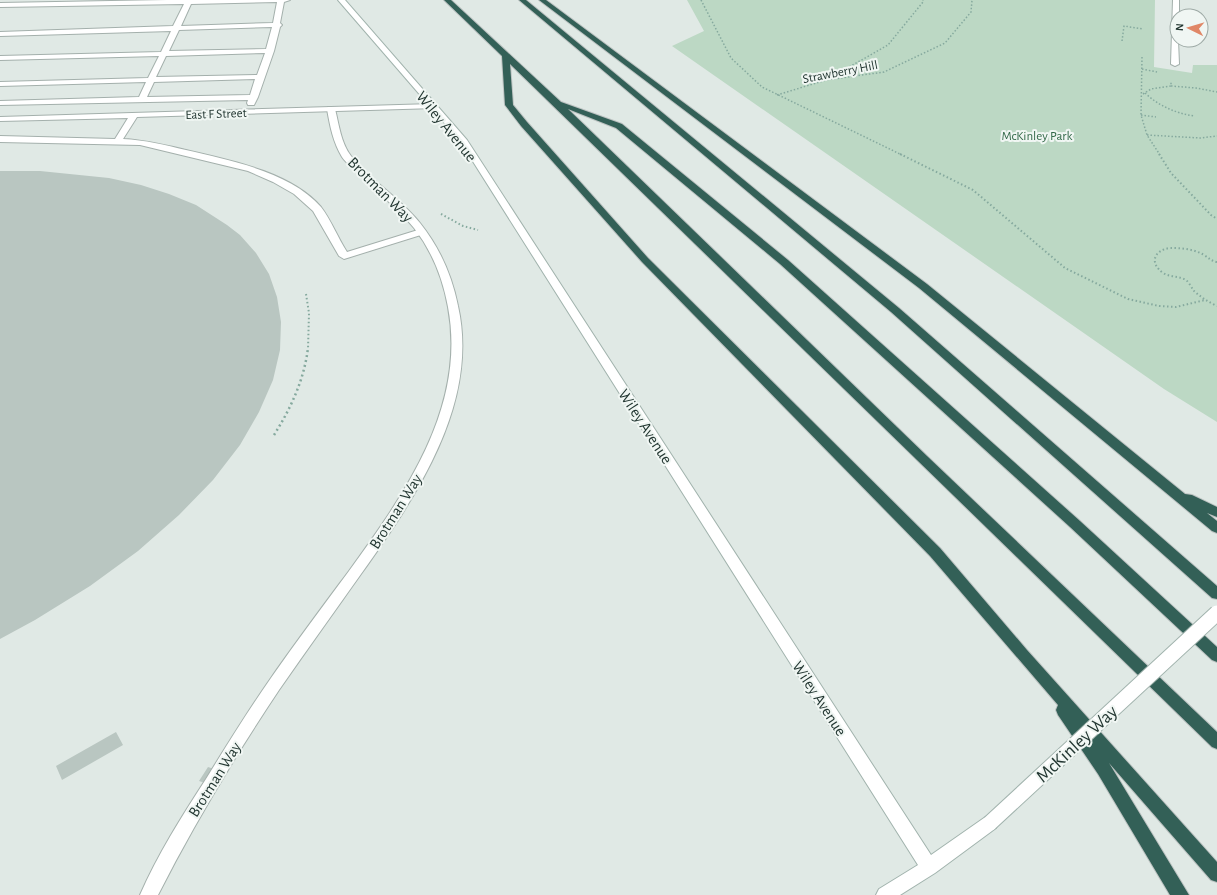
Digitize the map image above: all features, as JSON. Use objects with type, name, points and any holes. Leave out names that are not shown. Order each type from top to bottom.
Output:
[{"type":"highway","points":[[447,0],[557,102],[923,460],[1217,742]]},
{"type":"highway","points":[[522,0],[895,310],[1217,594]]},
{"type":"highway","points":[[542,0],[923,286],[1217,528]]},
{"type":"highway","points":[[506,54],[509,105],[524,124],[645,260],[935,552],[1022,654],[1217,874]]},
{"type":"highway","points":[[557,102],[620,126],[778,257],[1075,524],[1217,656]]},
{"type":"highway","points":[[1171,489],[1217,512]]},
{"type":"highway","points":[[1022,654],[1104,769],[1180,895]]},
{"type":"street","points":[[1,7],[284,0],[270,51],[248,112]]},
{"type":"street","name":"Wiley Avenue","points":[[341,0],[463,140],[929,867]]},
{"type":"street","points":[[1174,64],[1176,0]]},
{"type":"street","points":[[142,99],[188,3]]},
{"type":"street","points":[[0,34],[278,26]]},
{"type":"street","points":[[0,58],[270,51]]},
{"type":"street","points":[[0,84],[260,76]]},
{"type":"street","points":[[0,103],[254,97]]},
{"type":"street","name":"East F Street","points":[[0,119],[433,106]]},
{"type":"street","name":"Brotman Way","points":[[149,895],[180,834],[247,726],[275,684],[376,543],[413,486],[430,454],[445,416],[453,384],[457,342],[453,305],[443,269],[430,244],[416,224],[347,157],[337,138],[331,109]]},
{"type":"street","points":[[118,140],[134,115]]},
{"type":"street","points":[[0,139],[38,141],[118,140],[161,146],[251,169],[276,180],[297,192],[317,209],[344,256],[421,232]]},
{"type":"street","name":"McKinley Way","points":[[885,895],[929,867],[990,823],[1217,613]]},
{"type":"path","points":[[700,0],[731,58],[762,87],[973,190],[1065,268],[1128,299],[1159,306],[1176,307],[1205,300]]},
{"type":"path","name":"Strawberry Hill","points":[[778,94],[826,80],[884,72],[945,43],[971,12],[972,0]]},
{"type":"path","points":[[826,80],[888,45],[923,1]]},
{"type":"path","points":[[1122,41],[1124,26],[1143,29]]},
{"type":"path","points":[[1142,57],[1140,115],[1147,135],[1171,173],[1217,219]]},
{"type":"path","points":[[1171,86],[1174,64]]},
{"type":"path","points":[[1141,95],[1151,89],[1171,86],[1196,88],[1217,92]]},
{"type":"path","points":[[1144,94],[1154,103],[1165,109],[1194,116]]},
{"type":"path","points":[[1140,115],[1156,117]]},
{"type":"path","points":[[1147,135],[1200,138],[1217,136]]},
{"type":"path","points":[[441,214],[463,226],[478,230]]},
{"type":"path","points":[[1217,262],[1212,262],[1204,256],[1181,248],[1164,249],[1155,255],[1154,260],[1160,270],[1168,276],[1185,279],[1192,290],[1205,300],[1217,306]]},
{"type":"path","points":[[274,435],[283,423],[298,391],[307,362],[310,347],[311,326],[306,294]]},
{"type":"green space","name":"McKinley Park","points":[[687,0],[1155,0],[1154,67],[1192,73],[1193,65],[1217,65],[1217,422],[1164,389],[672,46],[704,31]]},
{"type":"building","points":[[0,171],[40,171],[109,178],[141,185],[196,205],[240,235],[256,253],[269,274],[277,297],[281,322],[280,350],[273,380],[259,412],[240,445],[213,480],[179,515],[138,551],[90,586],[35,620],[0,639]]},
{"type":"building","points":[[116,732],[123,745],[62,780],[56,766]]},
{"type":"building","points":[[208,767],[217,770],[208,784],[199,781]]}]
